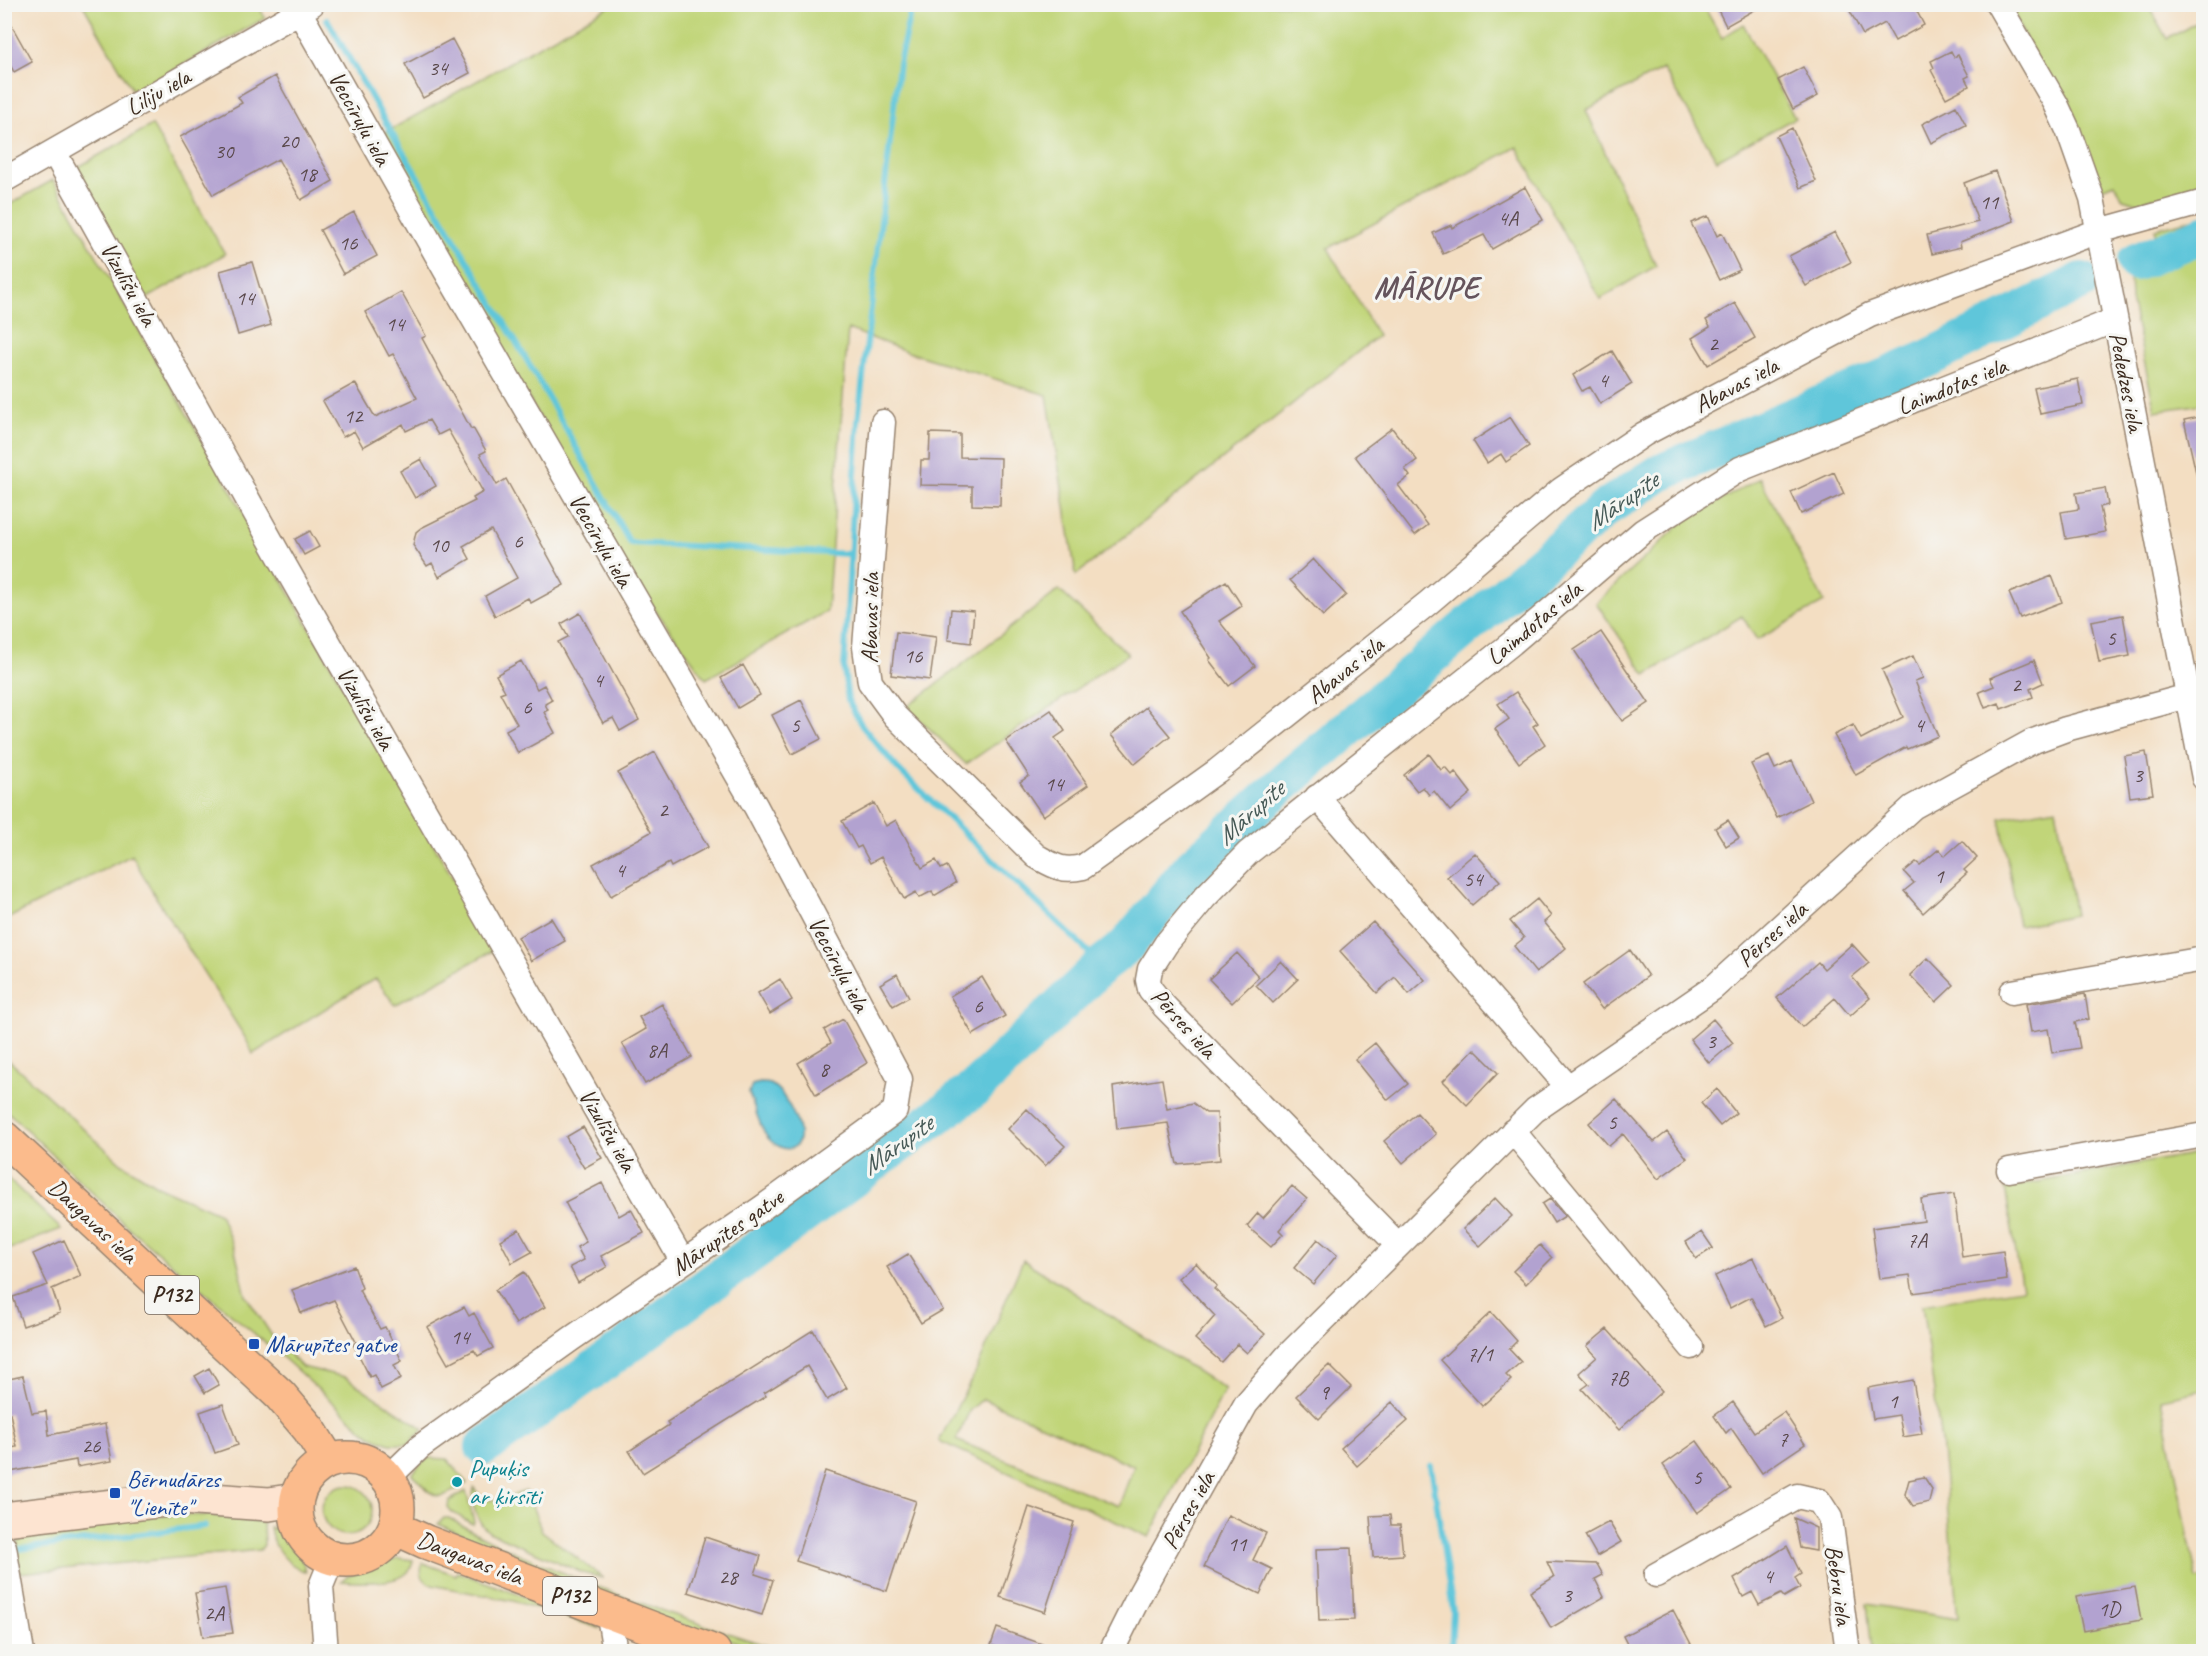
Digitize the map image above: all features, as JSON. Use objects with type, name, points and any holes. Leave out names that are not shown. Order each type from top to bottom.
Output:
[{"type":"main road","name":"Daugavas iela","points":[[4,1138],[280,1395],[309,1429],[329,1461]]},
{"type":"main road","points":[[332,1559],[318,1552],[306,1541],[299,1527],[295,1512],[296,1500],[304,1481],[315,1469],[329,1461],[345,1458],[361,1460],[376,1467],[388,1478]]},
{"type":"main road","name":"Daugavas iela","points":[[332,1559],[348,1561],[364,1558],[378,1551],[389,1539],[395,1528],[398,1509],[396,1493],[388,1478]]},
{"type":"main road","name":"Daugavas iela","points":[[395,1528],[426,1542],[714,1652]]},
{"type":"street","name":"Pededzes iela","points":[[1998,4],[2036,68],[2068,130],[2092,198],[2204,778]]},
{"type":"street","name":"Liliju iela","points":[[4,180],[302,7]]},
{"type":"street","name":"Veccīruļu iela","points":[[302,7],[476,323],[756,807],[900,1079]]},
{"type":"street","name":"Vizulīšu iela","points":[[54,152],[296,587],[683,1262]]},
{"type":"street","points":[[2099,231],[2204,202]]},
{"type":"street","name":"Abavas iela","points":[[883,422],[865,647],[870,682],[895,716],[1036,856],[1058,868],[1071,870],[1083,867],[1217,771],[1428,603],[1561,490],[1644,434],[1870,315],[2099,231]]},
{"type":"street","name":"Laimdotas iela","points":[[1317,797],[1512,644],[1643,531],[1740,469],[2115,320]]},
{"type":"street","name":"Pērses iela","points":[[1111,1652],[1147,1582],[1246,1404],[1289,1353],[1534,1110],[1713,988],[1913,807],[2031,742],[2066,729],[2188,696]]},
{"type":"street","points":[[1317,797],[1568,1087]]},
{"type":"street","name":"Pērses iela","points":[[1317,797],[1248,853],[1205,897],[1166,944],[1150,969],[1148,980],[1150,989],[1164,1006],[1398,1245]]},
{"type":"street","points":[[2012,992],[2204,958]]},
{"type":"street","name":"Mārupītes gatve","points":[[388,1478],[420,1447],[571,1339],[762,1209],[895,1111],[900,1079]]},
{"type":"street","points":[[1513,1131],[1691,1347]]},
{"type":"street","points":[[2009,1170],[2204,1135]]},
{"type":"street","name":"Bebru iela","points":[[1656,1575],[1797,1496],[1819,1501],[1830,1518],[1848,1652]]},
{"type":"street","points":[[4,1519],[182,1498],[269,1504],[296,1500]]},
{"type":"street","points":[[4,1547],[22,1652]]},
{"type":"street","points":[[326,1652],[321,1586],[332,1559]]},
{"type":"street","points":[[608,1610],[615,1652]]},
{"type":"green space","points":[[613,4],[1703,5],[1722,38],[1743,24],[1795,118],[1717,160],[1663,69],[1586,110],[1656,266],[1600,299],[1517,147],[1328,248],[1378,336],[1076,575],[1047,395],[911,353],[848,329],[827,611],[706,679],[621,563],[381,135]]},
{"type":"green space","points":[[83,5],[258,5],[265,18],[134,93]]},
{"type":"green space","points":[[2009,5],[2148,5],[2167,39],[2203,19],[2203,184],[2137,203],[2123,199],[2115,183],[2098,189]]},
{"type":"green space","points":[[152,125],[225,254],[146,299],[73,170]]},
{"type":"green space","points":[[53,180],[494,950],[395,1005],[376,979],[253,1054],[246,1039],[152,891],[132,855],[5,920],[4,615],[7,613],[5,609],[5,207]]},
{"type":"green space","points":[[2203,216],[2203,404],[2155,411],[2131,300],[2129,254],[2156,244],[2155,229]]},
{"type":"green space","points":[[1760,478],[1824,602],[1757,640],[1742,616],[1646,675],[1596,603],[1685,520]]},
{"type":"green space","points":[[1059,590],[1128,654],[966,764],[907,707]]},
{"type":"green space","points":[[2056,808],[2075,915],[2019,926],[2000,818]]},
{"type":"green space","points":[[4,1056],[121,1163],[161,1188],[220,1214],[236,1254],[246,1296],[274,1339],[302,1367],[345,1377],[424,1429],[408,1444],[390,1444],[370,1436],[288,1362],[129,1228],[5,1109]]},
{"type":"green space","points":[[2203,1152],[2203,1390],[2161,1399],[2197,1580],[2203,1579],[2203,1651],[1872,1651],[1867,1604],[1958,1619],[1942,1449],[1922,1305],[2022,1289],[2005,1188]]},
{"type":"green space","points":[[5,1176],[61,1229],[5,1251]]},
{"type":"green space","points":[[1023,1260],[1225,1389],[1149,1537],[939,1441],[976,1371]],"holes":[[[983,1399],[1134,1466],[1119,1506],[956,1440],[970,1410]]]},
{"type":"green space","points":[[430,1458],[447,1459],[467,1483],[442,1496],[432,1494],[412,1474],[423,1461]]},
{"type":"green space","points":[[347,1485],[356,1487],[367,1496],[372,1510],[370,1519],[361,1530],[347,1535],[338,1533],[327,1524],[322,1510],[324,1501],[333,1490]]},
{"type":"green space","points":[[474,1488],[479,1495],[491,1500],[526,1491],[542,1531],[603,1578],[583,1573],[489,1532],[481,1523],[476,1512],[473,1500]]},
{"type":"green space","points":[[466,1491],[474,1522],[472,1524],[448,1507],[449,1501]]},
{"type":"green space","points":[[208,1515],[263,1523],[264,1545],[260,1550],[20,1573],[18,1541],[33,1528],[143,1516]]},
{"type":"green space","points":[[444,1518],[449,1518],[501,1546],[584,1581],[726,1633],[784,1651],[766,1651],[653,1616],[471,1541],[438,1524]]},
{"type":"green space","points":[[270,1527],[284,1534],[294,1545],[306,1572],[293,1565],[277,1548]]},
{"type":"green space","points":[[398,1558],[413,1560],[407,1573],[401,1577],[375,1582],[341,1581],[347,1576]]},
{"type":"green space","points":[[423,1563],[456,1575],[458,1572],[595,1623],[599,1628],[513,1601],[432,1585],[422,1576]]},
{"type":"water","points":[[760,1083],[775,1087],[786,1100],[795,1117],[799,1139],[792,1148],[787,1149],[776,1145],[764,1132],[749,1093],[752,1085]]},
{"type":"building","points":[[1715,4],[1765,4],[1726,26]]},
{"type":"building","points":[[1846,4],[1913,4],[1924,25],[1895,41],[1885,23],[1863,35]]},
{"type":"building","points":[[4,12],[32,62],[14,72],[4,54]]},
{"type":"building","points":[[452,39],[470,73],[423,98],[405,64]]},
{"type":"building","points":[[1951,51],[1954,57],[1958,55],[1969,76],[1965,78],[1969,86],[1946,98],[1931,70],[1934,68],[1931,61]]},
{"type":"building","points":[[1803,67],[1818,96],[1793,109],[1778,80]]},
{"type":"building","points":[[275,76],[333,181],[301,200],[278,159],[213,195],[180,137],[242,103],[238,97]]},
{"type":"building","points":[[1956,106],[1966,125],[1931,143],[1922,124]]},
{"type":"building","points":[[1792,128],[1816,181],[1800,188],[1776,136]]},
{"type":"building","points":[[1995,171],[2014,221],[1960,242],[1961,247],[1932,254],[1927,235],[1978,222],[1964,183]]},
{"type":"building","points":[[1525,187],[1543,220],[1492,249],[1484,235],[1443,254],[1433,233],[1451,225],[1452,228]]},
{"type":"building","points":[[354,212],[377,256],[343,274],[320,230]]},
{"type":"building","points":[[1708,216],[1717,236],[1722,233],[1740,270],[1719,280],[1691,223]]},
{"type":"building","points":[[1835,232],[1851,262],[1806,286],[1789,256]]},
{"type":"building","points":[[252,262],[271,325],[238,335],[220,271]]},
{"type":"building","points":[[401,292],[426,336],[422,338],[471,429],[473,428],[486,451],[480,454],[497,485],[506,479],[564,585],[531,603],[528,598],[495,616],[485,596],[517,578],[491,530],[463,546],[470,559],[439,577],[432,563],[427,566],[413,545],[416,532],[421,528],[475,501],[473,498],[483,492],[448,430],[438,435],[429,420],[406,431],[403,424],[363,447],[354,431],[343,437],[323,401],[355,383],[375,417],[417,398],[393,354],[389,356],[365,312]]},
{"type":"building","points":[[1735,303],[1755,338],[1708,365],[1692,338],[1710,327],[1706,320]]},
{"type":"building","points":[[1612,351],[1632,384],[1600,404],[1590,387],[1582,391],[1573,375]]},
{"type":"building","points":[[2078,379],[2083,405],[2040,414],[2034,388]]},
{"type":"building","points":[[2204,416],[2204,477],[2197,477],[2184,420]]},
{"type":"building","points":[[1510,417],[1529,446],[1506,462],[1501,454],[1487,463],[1473,441]]},
{"type":"building","points":[[1392,428],[1417,460],[1405,469],[1410,476],[1398,485],[1428,525],[1415,535],[1355,456]]},
{"type":"building","points":[[930,433],[960,434],[960,457],[1001,458],[1000,506],[972,505],[972,486],[920,485],[921,460],[929,460]]},
{"type":"building","points":[[421,459],[436,486],[415,498],[400,471]]},
{"type":"building","points":[[1834,472],[1844,494],[1801,514],[1791,492]]},
{"type":"building","points":[[2105,488],[2108,505],[2100,507],[2105,532],[2066,539],[2061,512],[2079,509],[2076,493]]},
{"type":"building","points":[[310,531],[319,547],[304,555],[295,539]]},
{"type":"building","points":[[1313,559],[1346,595],[1323,616],[1290,580]]},
{"type":"building","points":[[2052,576],[2062,602],[2020,618],[2009,593]]},
{"type":"building","points":[[1226,581],[1242,606],[1219,621],[1255,666],[1229,686],[1209,660],[1211,658],[1180,611]]},
{"type":"building","points":[[951,609],[974,611],[971,643],[948,640]]},
{"type":"building","points":[[580,613],[639,720],[620,731],[613,718],[603,723],[558,642],[568,637],[561,624]]},
{"type":"building","points":[[2123,615],[2130,656],[2099,662],[2091,621]]},
{"type":"building","points":[[896,632],[936,637],[930,680],[891,675]]},
{"type":"building","points":[[1601,632],[1649,703],[1622,721],[1574,650]]},
{"type":"building","points":[[1913,656],[1923,678],[1915,681],[1938,736],[1907,749],[1906,747],[1856,775],[1834,735],[1853,725],[1861,739],[1903,717],[1882,670]]},
{"type":"building","points":[[2034,660],[2043,683],[2030,689],[2033,697],[2001,709],[1999,703],[1985,708],[1979,692],[1994,686],[1990,678]]},
{"type":"building","points":[[521,661],[537,689],[544,685],[552,700],[545,704],[548,710],[544,712],[555,733],[518,753],[506,730],[517,724],[500,693],[505,691],[496,675]]},
{"type":"building","points":[[743,665],[760,695],[738,708],[721,678]]},
{"type":"building","points":[[1516,692],[1538,723],[1533,726],[1545,744],[1519,763],[1495,729],[1509,719],[1498,704]]},
{"type":"building","points":[[801,700],[821,739],[792,754],[772,715]]},
{"type":"building","points":[[1146,707],[1170,736],[1135,764],[1111,735]]},
{"type":"building","points":[[1051,710],[1065,731],[1055,738],[1088,785],[1043,816],[1020,782],[1029,776],[1006,741]]},
{"type":"building","points":[[655,752],[708,847],[671,867],[669,863],[611,896],[593,864],[651,832],[618,773]]},
{"type":"building","points":[[2146,752],[2153,794],[2130,797],[2124,756]]},
{"type":"building","points":[[1429,754],[1441,770],[1445,767],[1452,775],[1455,772],[1471,793],[1450,811],[1434,791],[1429,795],[1423,787],[1417,791],[1404,775]]},
{"type":"building","points":[[1769,756],[1775,769],[1792,761],[1811,801],[1777,818],[1751,764]]},
{"type":"building","points":[[874,803],[886,826],[896,820],[922,868],[936,860],[941,869],[947,866],[956,883],[934,896],[932,891],[919,898],[916,892],[904,899],[881,857],[870,863],[861,846],[857,848],[842,821]]},
{"type":"building","points":[[1728,820],[1739,838],[1726,846],[1715,828]]},
{"type":"building","points":[[1962,841],[1977,858],[1964,870],[1967,873],[1923,913],[1904,891],[1914,883],[1904,872],[1916,862],[1920,865],[1939,849],[1945,856]]},
{"type":"building","points":[[1475,853],[1500,881],[1472,905],[1447,877]]},
{"type":"building","points":[[1537,899],[1551,916],[1544,922],[1566,948],[1536,973],[1514,946],[1524,938],[1510,921]]},
{"type":"building","points":[[551,918],[565,941],[531,961],[518,937]]},
{"type":"building","points":[[1373,922],[1425,980],[1409,994],[1395,977],[1377,993],[1340,951]]},
{"type":"building","points":[[1852,944],[1869,963],[1852,977],[1870,998],[1850,1016],[1835,998],[1802,1027],[1777,998],[1818,962],[1824,969]]},
{"type":"building","points":[[1630,950],[1648,976],[1602,1009],[1583,984]]},
{"type":"building","points":[[1237,953],[1259,977],[1232,1003],[1209,979]]},
{"type":"building","points":[[1928,958],[1954,985],[1936,1002],[1910,975]]},
{"type":"building","points":[[1281,961],[1298,979],[1273,1003],[1256,985]]},
{"type":"building","points":[[897,974],[909,997],[893,1006],[880,984]]},
{"type":"building","points":[[982,977],[1005,1016],[973,1035],[950,996]]},
{"type":"building","points":[[780,979],[792,1000],[770,1014],[758,993]]},
{"type":"building","points":[[2085,994],[2089,1019],[2075,1022],[2080,1048],[2052,1053],[2048,1029],[2031,1032],[2026,1004]]},
{"type":"building","points":[[662,1004],[692,1057],[645,1084],[622,1043],[646,1029],[639,1017]]},
{"type":"building","points":[[843,1019],[867,1063],[816,1095],[798,1063],[831,1043],[824,1030]]},
{"type":"building","points":[[1713,1019],[1733,1043],[1709,1063],[1690,1039]]},
{"type":"building","points":[[1375,1043],[1408,1084],[1388,1100],[1355,1059]]},
{"type":"building","points":[[1474,1049],[1498,1073],[1467,1105],[1443,1081]]},
{"type":"building","points":[[1162,1079],[1167,1109],[1193,1103],[1206,1113],[1217,1113],[1220,1160],[1177,1164],[1168,1123],[1117,1129],[1113,1087]]},
{"type":"building","points":[[1717,1089],[1736,1113],[1720,1126],[1701,1103]]},
{"type":"building","points":[[1616,1099],[1654,1142],[1667,1132],[1687,1158],[1658,1179],[1623,1134],[1609,1146],[1589,1123]]},
{"type":"building","points":[[1027,1109],[1065,1146],[1045,1166],[1008,1129]]},
{"type":"building","points":[[1417,1113],[1436,1134],[1403,1163],[1384,1141]]},
{"type":"building","points":[[583,1127],[602,1158],[584,1168],[566,1137]]},
{"type":"building","points":[[602,1183],[619,1216],[631,1209],[644,1233],[601,1256],[607,1267],[578,1283],[570,1267],[584,1260],[577,1247],[586,1242],[565,1202]]},
{"type":"building","points":[[1292,1186],[1307,1199],[1279,1230],[1283,1234],[1271,1247],[1247,1226],[1258,1213],[1263,1218]]},
{"type":"building","points":[[1954,1194],[1962,1257],[2003,1251],[2007,1280],[1913,1293],[1910,1275],[1879,1279],[1872,1228],[1924,1221],[1921,1199]]},
{"type":"building","points":[[1495,1198],[1512,1216],[1480,1246],[1463,1229]]},
{"type":"building","points":[[1550,1199],[1565,1216],[1554,1223],[1542,1204]]},
{"type":"building","points":[[519,1229],[532,1252],[512,1263],[500,1240]]},
{"type":"building","points":[[1702,1232],[1713,1248],[1696,1259],[1686,1242]]},
{"type":"building","points":[[1318,1239],[1337,1255],[1313,1284],[1294,1268]]},
{"type":"building","points":[[64,1240],[81,1276],[52,1289],[60,1313],[23,1326],[13,1297],[48,1285],[33,1254]]},
{"type":"building","points":[[1540,1245],[1552,1258],[1526,1284],[1513,1271]]},
{"type":"building","points":[[908,1254],[943,1310],[921,1323],[887,1267]]},
{"type":"building","points":[[1753,1258],[1782,1318],[1766,1326],[1751,1297],[1730,1308],[1715,1276]]},
{"type":"building","points":[[1196,1263],[1217,1286],[1214,1289],[1265,1334],[1247,1353],[1237,1344],[1221,1362],[1195,1339],[1215,1316],[1179,1278]]},
{"type":"building","points":[[354,1266],[362,1288],[359,1290],[380,1329],[385,1327],[402,1361],[394,1365],[401,1379],[381,1389],[374,1375],[370,1377],[353,1344],[356,1342],[334,1300],[301,1313],[292,1290]]},
{"type":"building","points":[[524,1272],[545,1307],[516,1324],[495,1290]]},
{"type":"building","points":[[464,1307],[469,1316],[474,1313],[493,1348],[478,1356],[474,1350],[448,1364],[427,1327]]},
{"type":"building","points":[[1491,1312],[1517,1341],[1509,1349],[1521,1362],[1506,1375],[1511,1380],[1482,1406],[1440,1360]]},
{"type":"building","points":[[1607,1329],[1662,1391],[1619,1430],[1582,1389],[1589,1384],[1579,1373],[1597,1357],[1587,1346]]},
{"type":"building","points":[[813,1330],[847,1388],[827,1400],[807,1366],[764,1393],[766,1396],[643,1473],[629,1451],[669,1425],[667,1422]]},
{"type":"building","points":[[1329,1365],[1351,1387],[1319,1419],[1296,1396]]},
{"type":"building","points":[[209,1368],[219,1385],[205,1393],[195,1376]]},
{"type":"building","points":[[23,1376],[32,1413],[46,1411],[49,1435],[105,1424],[112,1461],[77,1467],[76,1460],[4,1473],[4,1449],[17,1447],[10,1413],[4,1415],[4,1380]]},
{"type":"building","points":[[1913,1380],[1922,1434],[1903,1437],[1899,1415],[1873,1419],[1868,1388]]},
{"type":"building","points":[[1392,1402],[1408,1421],[1357,1466],[1341,1448]]},
{"type":"building","points":[[1733,1402],[1754,1432],[1784,1412],[1805,1444],[1762,1473],[1731,1428],[1726,1433],[1714,1416]]},
{"type":"building","points":[[223,1404],[238,1445],[215,1453],[200,1412]]},
{"type":"building","points":[[1697,1441],[1731,1489],[1697,1513],[1663,1465]]},
{"type":"building","points":[[825,1471],[916,1501],[887,1591],[796,1561]]},
{"type":"building","points":[[1924,1477],[1932,1489],[1929,1502],[1913,1506],[1905,1494],[1909,1480]]},
{"type":"building","points":[[1029,1507],[1074,1522],[1045,1612],[1000,1597]]},
{"type":"building","points":[[1228,1515],[1266,1533],[1253,1560],[1272,1569],[1260,1594],[1204,1567]]},
{"type":"building","points":[[1390,1515],[1391,1525],[1400,1525],[1403,1555],[1373,1557],[1370,1516]]},
{"type":"building","points":[[1794,1518],[1816,1528],[1816,1551],[1800,1548]]},
{"type":"building","points":[[1609,1522],[1621,1542],[1597,1556],[1585,1535]]},
{"type":"building","points":[[705,1537],[761,1556],[755,1574],[773,1580],[762,1615],[688,1592]]},
{"type":"building","points":[[1787,1546],[1801,1574],[1795,1578],[1800,1588],[1784,1597],[1781,1594],[1759,1605],[1752,1592],[1743,1597],[1734,1579]]},
{"type":"building","points":[[1351,1548],[1354,1620],[1319,1621],[1316,1549]]},
{"type":"building","points":[[1547,1562],[1597,1564],[1603,1575],[1595,1579],[1604,1597],[1551,1628],[1530,1592],[1554,1577]]},
{"type":"building","points":[[2135,1587],[2141,1620],[2083,1631],[2076,1597]]},
{"type":"building","points":[[225,1588],[233,1633],[203,1637],[195,1593]]},
{"type":"building","points":[[1673,1610],[1691,1644],[1676,1652],[1631,1652],[1623,1636]]},
{"type":"building","points":[[997,1628],[1056,1649],[1055,1652],[1010,1652],[991,1645]]},
{"type":"waterway","points":[[912,4],[899,63],[858,421],[844,669],[848,700],[862,726],[898,769],[1102,965]]},
{"type":"waterway","points":[[327,19],[532,369],[630,543],[850,554]]},
{"type":"waterway","name":"Mārupīte","points":[[2136,262],[2204,234]]},
{"type":"waterway","name":"Mārupīte","points":[[484,1447],[617,1353],[974,1089],[1102,965],[1126,946],[1191,867],[1277,789],[1607,507],[1660,473],[1923,361],[2082,281]]},
{"type":"waterway","points":[[1431,1466],[1453,1611],[1451,1652]]},
{"type":"waterway","points":[[20,1549],[205,1526]]},
{"type":"place","name":"Mārupītes gatve","points":[[254,1344]]},
{"type":"place","name":"Pupuķis ar ķirsīti","points":[[457,1482]]},
{"type":"place","name":"Bērnudārzs \"Lienīte\"","points":[[115,1493]]},
{"type":"district","name":"MĀRUPE","points":[[1427,288]]}]
